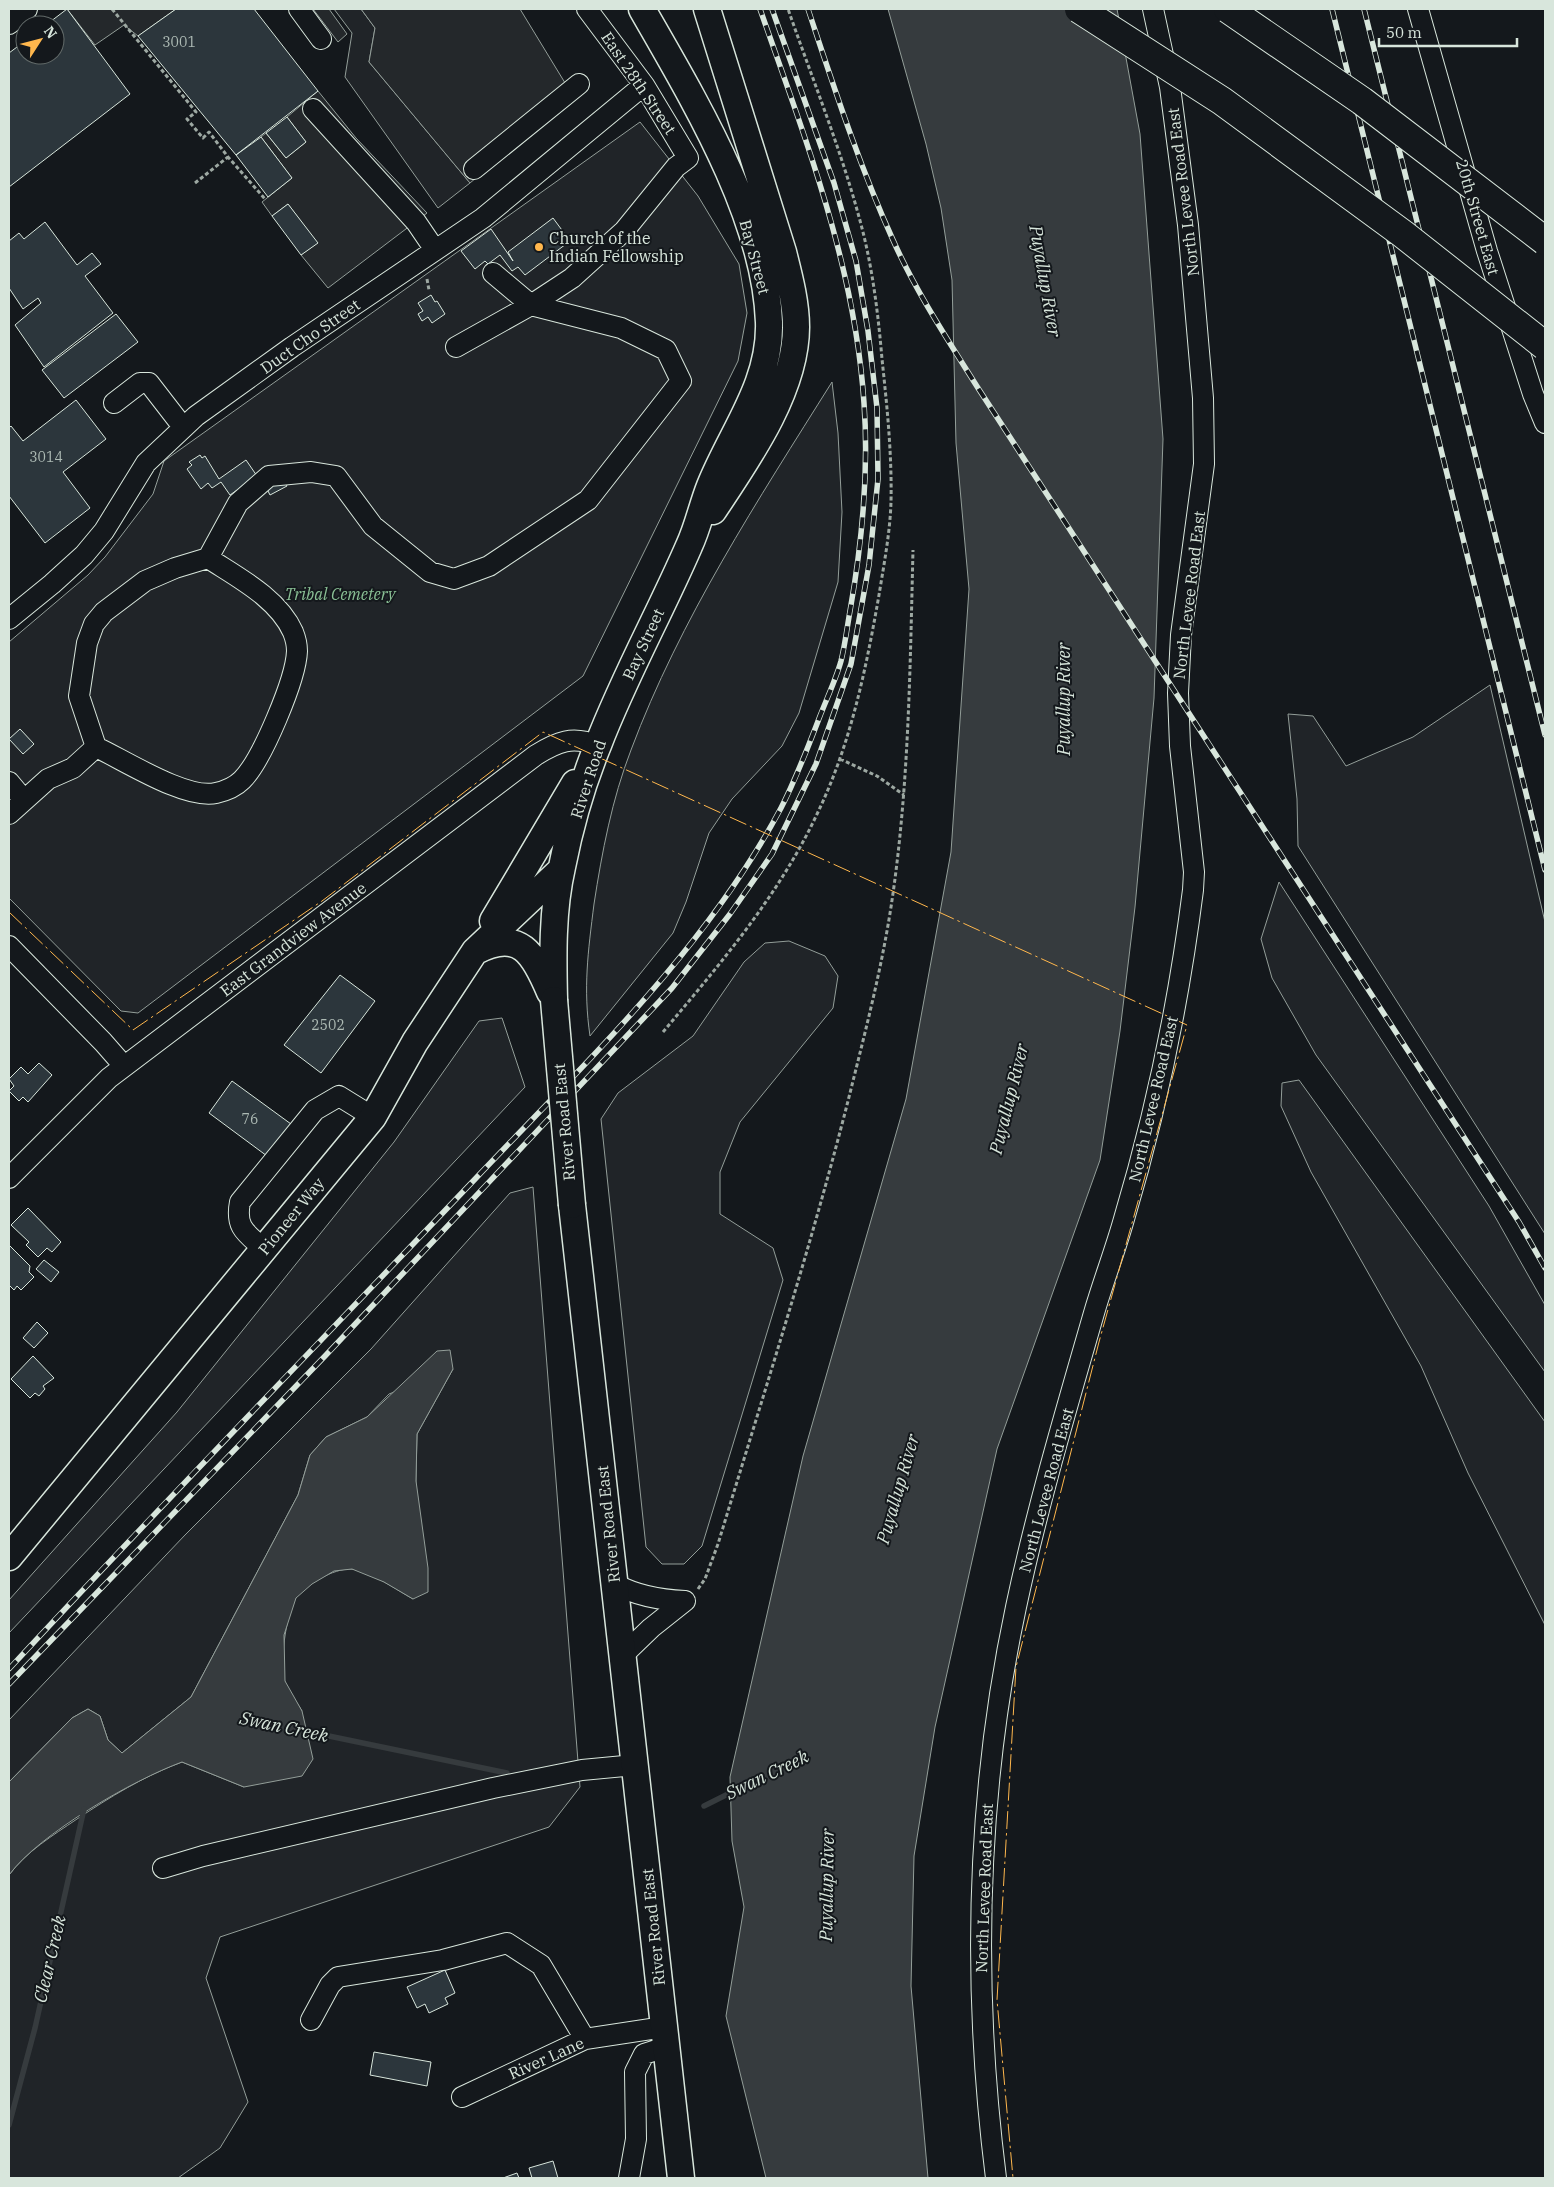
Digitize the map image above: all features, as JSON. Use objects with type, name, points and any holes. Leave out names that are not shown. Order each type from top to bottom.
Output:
[{"type":"highway","points":[[1078,9],[1222,101],[1403,234],[1545,346]]},
{"type":"highway","points":[[1228,9],[1362,101],[1545,241]]},
{"type":"main road","name":"Bay Street","points":[[621,690],[690,545],[710,485],[762,376],[768,339],[767,298],[756,249],[719,150],[642,9]]},
{"type":"main road","name":"Bay Street","points":[[690,545],[740,471],[775,407],[792,360],[796,327],[791,285],[783,252],[707,9]]},
{"type":"main road","name":"River Road","points":[[561,870],[583,787],[597,746],[621,690]]},
{"type":"main road","points":[[475,951],[597,746]]},
{"type":"main road","name":"Pioneer Way","points":[[9,1556],[373,1117],[415,1042],[475,951],[561,870]]},
{"type":"main road","name":"River Road East","points":[[561,870],[553,950],[554,1000],[572,1205],[681,2178]]},
{"type":"main road","points":[[475,951],[496,942],[507,941],[520,944],[530,953],[540,967],[554,1000]]},
{"type":"street","points":[[9,24],[27,9]]},
{"type":"street","points":[[299,9],[321,39]]},
{"type":"street","name":"East 28th Street","points":[[531,305],[572,278],[624,231],[676,167],[688,158],[644,85],[587,9]]},
{"type":"street","name":"North Levee Road East","points":[[996,2178],[987,2109],[982,2036],[981,1912],[988,1789],[1002,1684],[1030,1546],[1094,1312],[1124,1219],[1161,1080],[1194,890],[1194,872],[1180,746],[1178,693],[1181,635],[1204,464],[1204,398],[1188,225],[1170,87],[1153,9]]},
{"type":"street","name":"20th Street East","points":[[1418,9],[1487,251],[1533,394],[1545,423]]},
{"type":"street","points":[[474,169],[579,84]]},
{"type":"street","name":"Duct Cho Street","points":[[9,619],[84,555],[104,531],[146,463],[183,427],[292,347],[490,212],[644,85]]},
{"type":"street","points":[[313,110],[416,222],[435,250]]},
{"type":"street","points":[[208,558],[260,592],[280,614],[292,632],[297,650],[290,685],[274,728],[244,778],[234,786],[214,794],[192,792],[178,787],[96,747],[79,696],[87,642],[94,624],[104,612],[146,581],[175,568],[208,558],[238,503],[269,476],[311,472],[336,476],[373,526],[430,572],[454,579],[489,566],[588,500],[681,381],[666,350],[621,328],[531,305],[493,274]]},
{"type":"street","points":[[456,347],[531,305]]},
{"type":"street","points":[[114,403],[140,383],[149,383],[183,427]]},
{"type":"street","name":"East Grandview Avenue","points":[[11,1170],[124,1066],[536,755],[565,740],[584,740],[597,746]]},
{"type":"street","points":[[9,814],[48,779],[73,768],[96,747]]},
{"type":"street","points":[[9,782],[24,800]]},
{"type":"street","points":[[9,946],[104,1042],[124,1066]]},
{"type":"street","points":[[264,1249],[241,1226],[238,1214],[240,1202],[315,1110],[340,1096],[373,1117]]},
{"type":"street","points":[[615,1584],[630,1592],[650,1598],[685,1601]]},
{"type":"street","points":[[623,1656],[651,1628],[685,1601]]},
{"type":"street","points":[[162,1868],[202,1856],[492,1788],[582,1770],[635,1765]]},
{"type":"street","points":[[311,2020],[330,1985],[338,1977],[443,1960],[507,1943],[541,1965],[585,2039]]},
{"type":"street","points":[[629,2178],[636,2139],[635,2072],[644,2054],[665,2037]]},
{"type":"street","name":"River Lane","points":[[462,2097],[585,2039],[665,2037]]},
{"type":"path","points":[[112,9],[196,112],[186,119],[203,138],[209,132],[265,199]]},
{"type":"path","points":[[663,1032],[715,971],[755,919],[790,863],[818,812],[848,739],[867,665],[884,566],[891,504],[890,438],[879,324],[860,220],[848,178],[788,9]]},
{"type":"path","points":[[195,183],[228,157]]},
{"type":"path","points":[[685,1601],[698,1590],[705,1579],[718,1544],[831,1170],[877,983],[891,908],[904,795],[913,550]]},
{"type":"path","points":[[840,759],[877,776],[904,795]]},
{"type":"green space","points":[[334,9],[361,9],[375,28],[369,62],[470,183],[438,208],[345,77],[352,33]]},
{"type":"green space","name":"Tribal Cemetery","points":[[640,122],[698,196],[739,264],[747,313],[738,361],[583,676],[138,1013],[121,1011],[9,898],[9,642],[88,575],[105,557],[153,494],[164,461]]},
{"type":"green space","points":[[832,382],[838,433],[842,512],[838,582],[799,713],[782,746],[732,799],[709,833],[686,902],[673,933],[590,1036],[587,986],[588,954],[594,904],[608,826],[618,787],[631,750],[673,654],[722,561]]},
{"type":"green space","points":[[1490,685],[1545,922],[1545,1234],[1298,846],[1297,799],[1288,714],[1313,716],[1346,766],[1413,737]]},
{"type":"green space","points":[[1279,882],[1489,1206],[1545,1305],[1545,1372],[1316,1055],[1272,978],[1261,939]]},
{"type":"green space","points":[[789,941],[825,956],[838,976],[833,1008],[740,1122],[720,1172],[720,1214],[773,1248],[783,1280],[702,1546],[684,1564],[662,1564],[646,1547],[601,1119],[618,1093],[693,1036],[744,962],[765,943]]},
{"type":"green space","points":[[502,1018],[525,1087],[9,1633],[9,1600],[177,1412],[394,1142],[479,1021]]},
{"type":"green space","points":[[1299,1080],[1545,1422],[1545,1625],[1468,1473],[1421,1366],[1311,1172],[1281,1106],[1282,1083]]},
{"type":"green space","points":[[533,1187],[580,1787],[549,1827],[220,1937],[206,1978],[248,2102],[220,2148],[178,2178],[9,2178],[9,1875],[40,1844],[89,1811],[141,1780],[182,1762],[244,1787],[302,1711],[285,1682],[283,1652],[286,1628],[295,1599],[312,1583],[328,1574],[344,1569],[358,1570],[375,1577],[413,1599],[417,1434],[453,1369],[389,1394],[367,1417],[326,1437],[310,1455],[298,1495],[191,1697],[122,1753],[108,1740],[100,1716],[88,1709],[72,1718],[9,1782],[9,1720],[185,1535],[371,1349],[510,1193]]},
{"type":"shaded area","points":[[67,9],[176,9],[138,36],[124,25],[95,45]]},
{"type":"shaded area","points":[[313,9],[329,9],[347,34],[338,42]]},
{"type":"shaded area","points":[[361,9],[520,9],[573,96],[470,183],[369,62],[375,28]]},
{"type":"shaded area","points":[[318,91],[356,138],[427,213],[328,288],[301,255],[317,243],[288,204],[272,216],[262,202],[292,178],[261,137],[266,133],[286,158],[306,142],[287,117]]},
{"type":"water","name":"Puyallup River","points":[[888,9],[1117,9],[1140,134],[1163,439],[1154,698],[1135,907],[1120,1031],[1100,1160],[997,1449],[935,1727],[914,1856],[911,1986],[928,2178],[766,2178],[726,2016],[744,1907],[732,1841],[730,1777],[803,1456],[906,1099],[951,852],[969,589],[956,443],[952,280],[941,208],[926,144]]},
{"type":"water","points":[[450,1350],[453,1369],[417,1434],[416,1481],[428,1568],[428,1592],[413,1599],[384,1582],[352,1569],[334,1571],[312,1584],[296,1598],[284,1635],[285,1681],[302,1711],[313,1759],[302,1776],[244,1787],[182,1762],[139,1781],[88,1810],[42,1843],[23,1859],[9,1875],[9,1782],[72,1718],[88,1709],[100,1716],[108,1740],[122,1753],[191,1697],[298,1495],[310,1455],[326,1437],[367,1417],[437,1351]]},
{"type":"building","points":[[67,9],[130,94],[9,187],[9,53],[15,48],[15,65],[65,65],[65,15],[59,15]]},
{"type":"building","points":[[176,9],[254,9],[318,91],[236,155],[138,36]]},
{"type":"building","points":[[287,117],[306,142],[286,158],[266,133]]},
{"type":"building","points":[[261,137],[292,178],[268,197],[236,155]]},
{"type":"building","points":[[288,204],[318,243],[301,255],[272,216]]},
{"type":"building","points":[[553,218],[570,241],[525,275],[518,267],[512,271],[500,255],[488,264],[485,261],[475,269],[461,251],[491,229],[513,261],[508,252]]},
{"type":"building","points":[[45,222],[77,265],[92,253],[101,264],[85,276],[113,313],[44,367],[15,325],[41,303],[38,298],[23,309],[9,288],[9,241],[19,233],[24,239]]},
{"type":"building","points":[[431,295],[445,314],[432,323],[428,317],[422,321],[418,314],[423,311],[418,303]]},
{"type":"building","points":[[116,314],[138,342],[64,398],[42,370]]},
{"type":"building","points":[[76,400],[106,439],[63,472],[90,508],[45,543],[9,496],[9,428],[11,426],[23,441]]},
{"type":"building","points":[[200,455],[202,458],[205,456],[219,479],[246,460],[257,476],[230,495],[221,482],[212,488],[208,483],[201,489],[187,469],[192,465],[189,462]]},
{"type":"building","points":[[282,477],[287,486],[270,495],[266,487]]},
{"type":"building","points":[[20,729],[34,744],[23,754],[9,739]]},
{"type":"building","points":[[340,975],[375,1001],[321,1073],[284,1045]]},
{"type":"building","points":[[39,1063],[52,1075],[28,1102],[23,1097],[19,1101],[9,1091],[14,1086],[9,1079],[21,1067],[28,1074]]},
{"type":"building","points":[[232,1081],[291,1124],[267,1156],[209,1113]]},
{"type":"building","points":[[28,1208],[61,1242],[52,1252],[47,1248],[38,1257],[26,1245],[29,1242],[11,1225]]},
{"type":"building","points":[[9,1245],[30,1266],[29,1272],[34,1277],[21,1290],[17,1286],[14,1290],[9,1285]]},
{"type":"building","points":[[44,1260],[59,1272],[51,1282],[36,1269]]},
{"type":"building","points":[[37,1322],[48,1333],[34,1348],[23,1338]]},
{"type":"building","points":[[33,1356],[54,1378],[43,1386],[45,1389],[39,1396],[35,1393],[30,1398],[11,1379]]},
{"type":"building","points":[[445,1970],[455,1993],[445,1998],[448,2004],[429,2013],[425,2004],[417,2008],[407,1987]]},
{"type":"building","points":[[374,2052],[431,2062],[427,2086],[370,2075]]},
{"type":"building","points":[[553,2161],[558,2178],[532,2178],[529,2168]]},
{"type":"building","points":[[517,2173],[519,2178],[503,2178]]},
{"type":"waterway","name":"Swan Creek","points":[[300,1730],[507,1773]]},
{"type":"waterway","name":"Swan Creek","points":[[704,1806],[736,1790]]},
{"type":"waterway","name":"Clear Creek","points":[[9,2125],[35,2028],[84,1809]]},
{"type":"railway","points":[[9,1669],[560,1091],[642,1002],[717,909],[751,860],[792,786],[834,682],[842,655],[861,533],[866,455],[864,403],[859,352],[839,252],[826,203],[760,9]]},
{"type":"railway","points":[[9,1684],[326,1355],[672,988],[730,914],[772,854],[816,764],[851,664],[869,565],[878,479],[877,408],[868,331],[856,261],[834,183],[772,9]]},
{"type":"railway","points":[[808,9],[869,183],[902,259],[933,316],[1519,1222],[1545,1268]]},
{"type":"railway","points":[[1332,9],[1545,870]]},
{"type":"railway","points":[[1364,9],[1545,735]]},
{"type":"power","points":[[9,912],[133,1030],[322,901],[543,732],[1187,1025],[1099,1342],[1016,1667],[997,2000],[1013,2178]]},
{"type":"place","name":"Church of the Indian Fellowship","points":[[539,247]]}]
